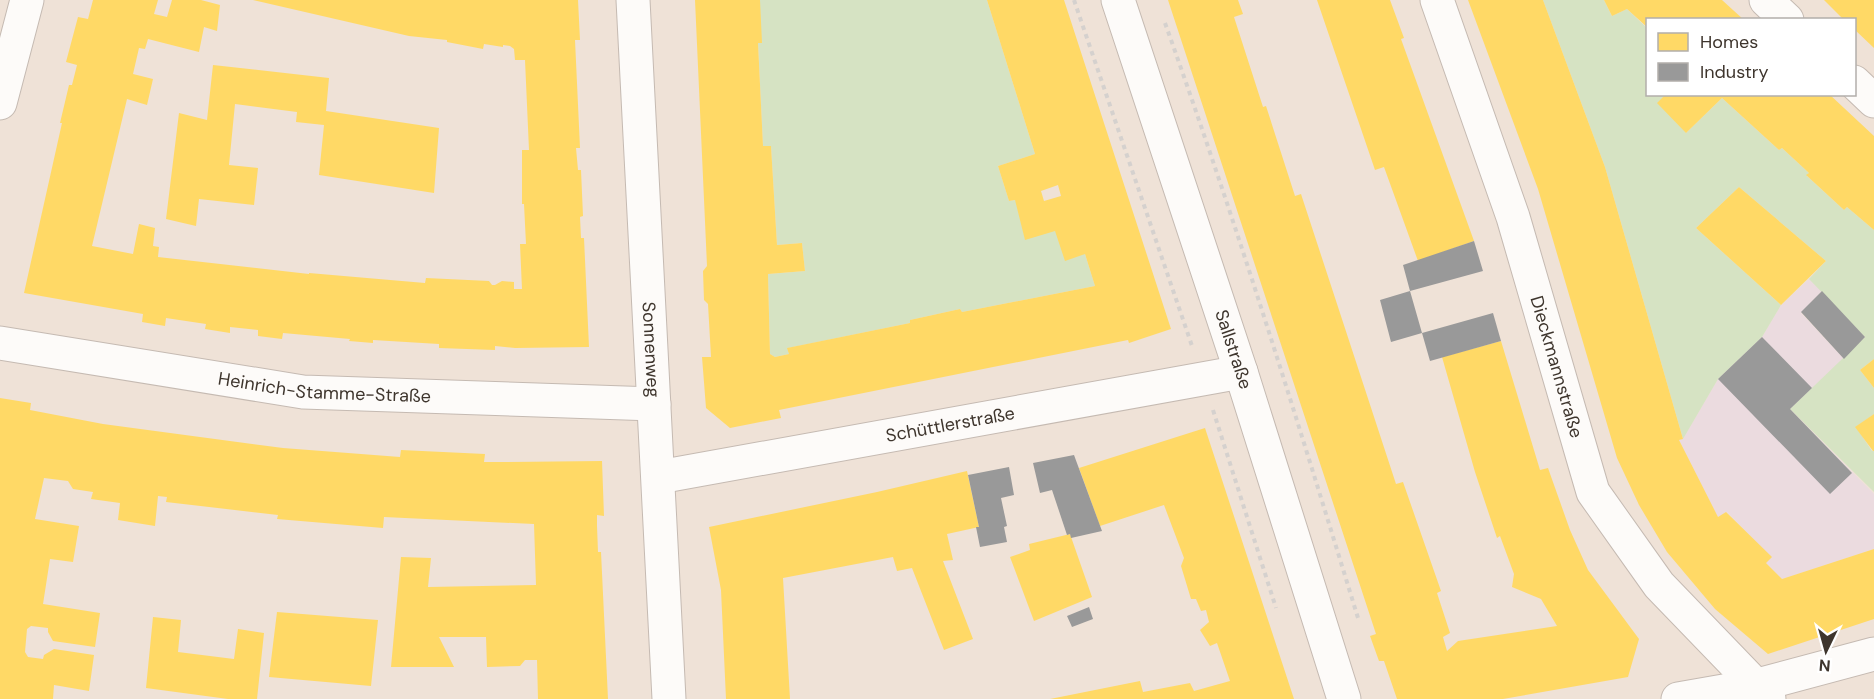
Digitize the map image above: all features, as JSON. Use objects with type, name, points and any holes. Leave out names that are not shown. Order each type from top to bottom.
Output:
[{"type":"street","points":[[0,103],[27,0]]},
{"type":"street","name":"Sonnenweg","points":[[633,0],[669,699]]},
{"type":"street","name":"Sallstraße","points":[[1118,0],[1241,372],[1344,699]]},
{"type":"street","name":"Dieckmannstraße","points":[[1437,0],[1513,217],[1593,492],[1659,585],[1763,692]]},
{"type":"street","points":[[1766,0],[1785,18]]},
{"type":"street","points":[[1856,84],[1874,101]]},
{"type":"street","name":"Heinrich-Stamme-Straße","points":[[0,343],[303,392],[654,404]]},
{"type":"street","name":"Schüttlerstraße","points":[[659,477],[1241,372]]},
{"type":"street","points":[[1678,699],[1763,692],[1874,654]]},
{"type":"shaded area","points":[[1809,279],[1822,291],[1801,313],[1844,359],[1790,409],[1874,494],[1874,549],[1782,579],[1766,563],[1771,557],[1727,512],[1718,517],[1679,440],[1683,439],[1718,379],[1762,337],[1781,305]]},
{"type":"green space","points":[[760,0],[987,0],[1035,154],[998,166],[1009,201],[1015,200],[1085,254],[1095,286],[962,312],[960,309],[910,320],[910,323],[788,348],[789,354],[775,357],[770,354],[768,274],[805,271],[802,243],[777,245],[771,146],[763,146],[758,43]]},
{"type":"green space","points":[[1543,0],[1604,0],[1612,16],[1627,9],[1646,27],[1646,96],[1667,96],[1686,133],[1722,98],[1779,150],[1782,148],[1809,173],[1807,176],[1844,210],[1847,207],[1874,230],[1874,359],[1860,370],[1874,388],[1874,414],[1856,427],[1874,451],[1874,492],[1790,409],[1865,337],[1809,279],[1826,261],[1739,187],[1696,228],[1781,305],[1762,337],[1718,379],[1683,439],[1605,167]]},
{"type":"building: Homes","points":[[93,0],[158,0],[154,14],[167,17],[172,0],[201,0],[220,5],[217,31],[204,27],[199,52],[148,39],[145,49],[139,48],[133,74],[153,79],[147,105],[127,99],[92,246],[133,254],[139,224],[155,228],[153,246],[159,247],[158,257],[309,274],[425,283],[426,278],[489,281],[492,285],[502,281],[514,282],[514,289],[522,289],[520,244],[526,244],[524,204],[522,204],[522,150],[529,150],[525,60],[515,60],[514,49],[510,46],[484,44],[483,49],[447,42],[447,40],[409,36],[253,0],[578,0],[580,40],[575,40],[580,148],[576,148],[578,170],[581,170],[583,216],[580,217],[581,238],[584,238],[589,347],[495,346],[495,350],[439,348],[439,344],[373,340],[373,343],[283,333],[282,339],[258,336],[258,330],[230,327],[230,333],[205,329],[206,324],[166,318],[165,326],[142,322],[143,314],[24,293],[62,123],[60,123],[69,85],[72,85],[77,65],[66,62],[78,17],[88,19]]},
{"type":"building: Homes","points":[[695,0],[760,0],[762,43],[758,43],[763,146],[771,146],[777,245],[802,243],[805,271],[768,274],[770,354],[775,357],[789,354],[787,348],[910,323],[910,320],[960,309],[962,312],[1095,286],[1085,254],[1065,261],[1055,231],[1025,240],[1015,200],[1009,201],[998,166],[1035,154],[987,0],[1064,0],[1171,329],[1129,343],[1128,340],[779,410],[781,418],[730,428],[706,408],[702,357],[711,357],[708,304],[704,300],[703,271],[707,266]],"holes":[[[1058,185],[1061,196],[1044,201],[1041,191]]]},
{"type":"building: Homes","points":[[1168,0],[1238,0],[1243,14],[1234,17],[1263,107],[1266,106],[1295,196],[1301,194],[1396,484],[1403,482],[1441,591],[1437,593],[1450,633],[1443,637],[1447,651],[1458,641],[1557,626],[1541,599],[1512,587],[1514,574],[1500,536],[1497,538],[1475,472],[1442,357],[1501,341],[1540,470],[1548,468],[1570,530],[1588,570],[1639,639],[1628,677],[1503,699],[1397,699],[1384,661],[1379,661],[1370,636],[1376,634]]},
{"type":"building: Homes","points":[[1317,0],[1390,0],[1404,38],[1401,39],[1474,241],[1418,261],[1384,167],[1375,170]]},
{"type":"building: Homes","points":[[1468,0],[1543,0],[1605,167],[1683,439],[1679,440],[1718,517],[1726,512],[1772,557],[1766,563],[1782,579],[1874,549],[1874,619],[1768,654],[1715,609],[1667,552],[1639,505],[1617,458],[1538,189]]},
{"type":"building: Homes","points":[[1604,0],[1722,0],[1742,18],[1646,18],[1646,26],[1627,9],[1612,16]]},
{"type":"building: Homes","points":[[1824,0],[1874,0],[1874,48],[1856,31],[1856,18],[1842,18]]},
{"type":"building: Homes","points":[[213,65],[329,78],[326,111],[439,128],[434,193],[319,175],[324,125],[296,122],[297,112],[235,104],[229,165],[258,168],[254,205],[199,199],[196,226],[166,219],[179,113],[207,120]]},
{"type":"building: Homes","points":[[1664,96],[1831,96],[1874,136],[1874,230],[1847,207],[1844,210],[1806,175],[1809,173],[1782,148],[1779,150],[1722,98],[1686,133],[1657,103]]},
{"type":"building: Homes","points":[[1739,187],[1826,261],[1781,305],[1696,228]]},
{"type":"building: Homes","points":[[1874,359],[1874,388],[1860,370]]},
{"type":"building: Homes","points":[[0,398],[31,403],[30,410],[103,424],[283,448],[400,457],[401,450],[485,454],[484,462],[602,461],[604,516],[597,515],[597,526],[598,552],[601,552],[608,699],[538,699],[537,660],[525,660],[520,666],[487,667],[486,637],[439,637],[454,667],[391,667],[401,557],[431,558],[428,587],[536,585],[534,524],[384,517],[383,528],[277,519],[278,515],[166,502],[167,497],[158,496],[155,526],[118,520],[120,503],[91,499],[93,492],[73,489],[68,481],[44,478],[35,519],[79,526],[73,562],[50,559],[43,604],[100,613],[95,647],[53,641],[48,628],[31,626],[27,629],[25,652],[28,657],[43,659],[44,655],[54,649],[94,655],[89,691],[54,685],[53,699],[0,699]]},
{"type":"building: Homes","points":[[1874,414],[1874,451],[1873,451],[1855,427]]},
{"type":"building: Homes","points":[[1205,428],[1294,699],[1050,699],[1140,681],[1143,692],[1190,683],[1194,691],[1230,681],[1217,643],[1210,646],[1200,630],[1209,622],[1206,610],[1201,611],[1196,599],[1191,599],[1181,566],[1184,558],[1164,505],[1100,526],[1079,468]]},
{"type":"building: Homes","points":[[967,471],[979,527],[947,534],[953,560],[943,561],[973,639],[944,650],[912,568],[897,571],[893,557],[783,578],[790,699],[726,699],[721,590],[709,527]]},
{"type":"building: Homes","points":[[1070,534],[1092,597],[1034,621],[1010,557],[1030,550],[1029,544]]},
{"type":"building: Homes","points":[[277,612],[378,620],[371,686],[269,677]]},
{"type":"building: Homes","points":[[153,617],[181,620],[178,652],[234,659],[238,629],[264,633],[257,699],[228,699],[146,688]]},
{"type":"building: Industry","points":[[1474,241],[1483,271],[1410,291],[1403,265]]},
{"type":"building: Industry","points":[[1410,291],[1422,333],[1391,342],[1380,300]]},
{"type":"building: Industry","points":[[1822,291],[1865,337],[1844,359],[1801,312]]},
{"type":"building: Industry","points":[[1493,313],[1501,341],[1430,361],[1422,333]]},
{"type":"building: Industry","points":[[1762,337],[1812,388],[1790,409],[1852,473],[1830,494],[1718,379]]},
{"type":"building: Industry","points":[[1074,455],[1102,531],[1071,538],[1070,534],[1067,535],[1052,490],[1040,493],[1033,463]]},
{"type":"building: Industry","points":[[1009,467],[1014,495],[1001,498],[1007,526],[1004,527],[1007,542],[980,547],[976,527],[979,527],[968,475]]},
{"type":"building: Industry","points":[[1089,607],[1093,619],[1072,627],[1067,616]]}]
